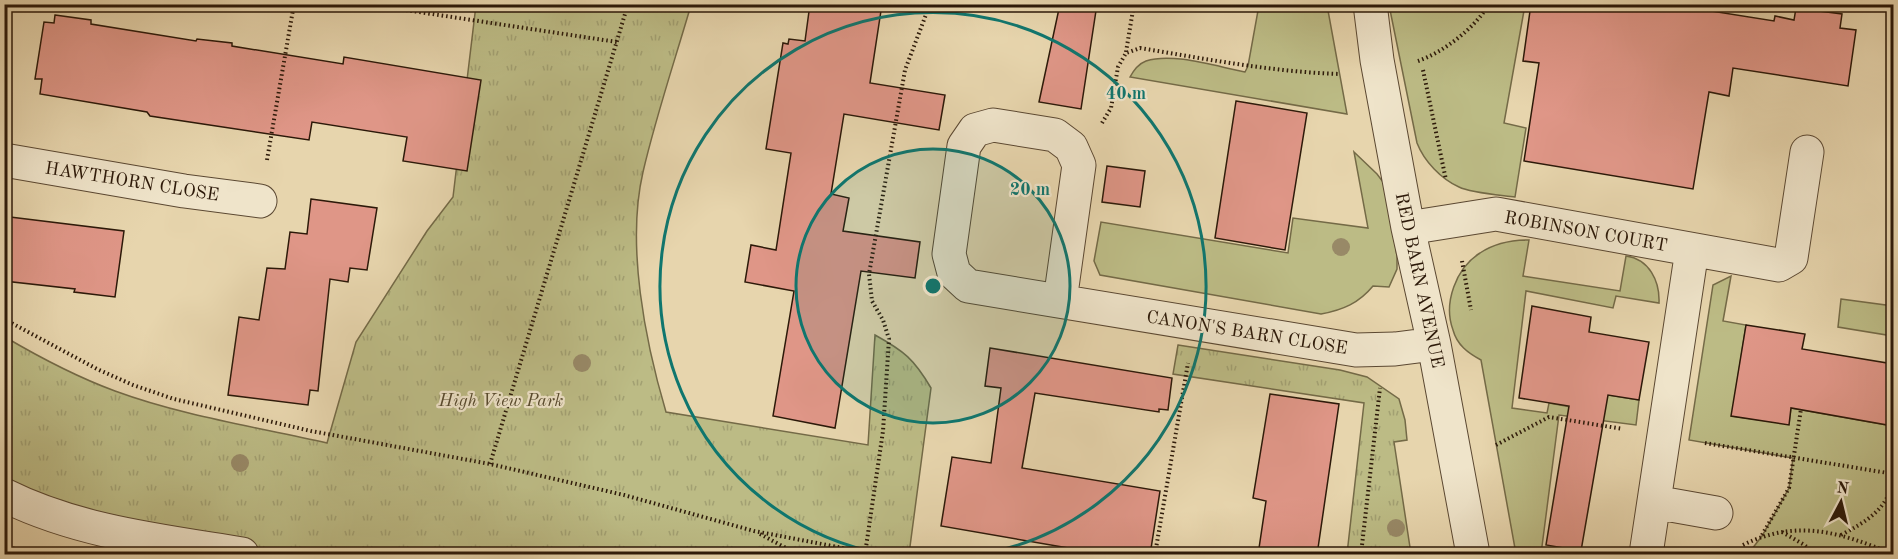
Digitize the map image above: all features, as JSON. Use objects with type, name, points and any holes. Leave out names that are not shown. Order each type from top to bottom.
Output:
[{"type":"street","name":"RED BARN AVENUE","points":[[1370,4],[1379,68],[1408,228],[1434,344],[1473,555]]},
{"type":"street","name":"CANON'S BARN CLOSE","points":[[1079,165],[1071,147],[1055,135],[993,125],[975,130],[964,146],[949,254],[954,273],[968,286],[1356,350],[1434,344]]},
{"type":"street","name":"ROBINSON COURT","points":[[1408,228],[1496,214],[1779,265],[1791,258],[1808,152]]},
{"type":"street","name":"HAWTHORN CLOSE","points":[[4,160],[184,191],[260,201]]},
{"type":"street","points":[[1060,301],[1079,165]]},
{"type":"street","name":"ROBINSON COURT","points":[[1646,555],[1692,250]]},
{"type":"street","points":[[4,495],[22,504],[100,530],[242,555]]},
{"type":"street","points":[[1654,502],[1716,513]]},
{"type":"path","points":[[260,201],[294,4]]},
{"type":"path","points":[[366,4],[617,42]]},
{"type":"path","points":[[490,464],[628,4]]},
{"type":"path","points":[[865,554],[883,432],[889,339],[884,320],[872,301],[869,274],[905,70],[930,4]]},
{"type":"path","points":[[1079,165],[1111,108],[1118,67],[1126,53],[1134,4]]},
{"type":"path","points":[[1126,53],[1140,48],[1296,72],[1339,74],[1421,60],[1456,39],[1475,24],[1489,4]]},
{"type":"path","points":[[1855,4],[1893,11]]},
{"type":"path","points":[[1419,49],[1472,314]]},
{"type":"path","points":[[4,319],[97,369],[133,385],[174,399],[311,431],[490,464],[624,495],[754,531],[874,555]]},
{"type":"path","points":[[1155,555],[1195,324]]},
{"type":"path","points":[[1361,555],[1384,349]]},
{"type":"path","points":[[1762,536],[1790,488],[1801,409]]},
{"type":"path","points":[[1496,445],[1549,417],[1893,476],[1891,489],[1875,514],[1840,535]]},
{"type":"path","points":[[1494,434],[1498,456]]},
{"type":"path","points":[[1742,545],[1762,536],[1803,529],[1827,531],[1893,555]]},
{"type":"path","points":[[754,531],[797,555]]},
{"type":"path","points":[[1781,532],[1803,544],[1816,555]]},
{"type":"path","points":[[4,546],[36,555]]},
{"type":"green space","name":"High View Park","points":[[476,5],[691,5],[643,172],[636,230],[640,293],[645,324],[666,412],[868,445],[875,335],[901,351],[919,370],[931,388],[909,554],[288,554],[83,512],[5,483],[5,337],[72,373],[141,400],[327,443],[356,342],[427,231],[453,197]]},
{"type":"green space","points":[[1259,5],[1327,5],[1347,114],[1130,77],[1146,61],[1169,58],[1245,72]]},
{"type":"green space","points":[[1389,5],[1525,5],[1504,123],[1526,128],[1515,197],[1478,192],[1452,184],[1424,156],[1417,143]]},
{"type":"green space","points":[[1354,152],[1386,186],[1397,256],[1397,269],[1389,287],[1373,286],[1350,305],[1321,314],[1100,275],[1094,261],[1101,222],[1288,253],[1293,218],[1368,228]]},
{"type":"green space","points":[[1529,240],[1523,276],[1620,291],[1626,256],[1641,262],[1652,272],[1658,287],[1659,303],[1616,296],[1613,308],[1526,291],[1512,408],[1547,413],[1549,403],[1576,408],[1597,393],[1639,400],[1636,425],[1559,415],[1541,554],[1516,554],[1481,360],[1467,351],[1457,340],[1450,320],[1450,309],[1458,277],[1480,253],[1498,244]]},
{"type":"green space","points":[[1731,276],[1723,321],[1746,325],[1732,416],[1789,424],[1791,408],[1893,426],[1893,554],[1748,554],[1762,536],[1789,488],[1793,458],[1689,440],[1713,285]]},
{"type":"green space","points":[[1841,299],[1893,306],[1893,336],[1838,327]]},
{"type":"green space","points":[[1178,345],[1340,370],[1367,377],[1399,399],[1405,420],[1407,440],[1394,442],[1411,554],[1347,554],[1364,403],[1173,374]]},
{"type":"building","points":[[810,4],[882,4],[870,83],[945,95],[939,130],[844,114],[831,194],[849,198],[843,231],[920,242],[915,278],[861,271],[835,428],[773,416],[794,291],[745,282],[751,245],[776,250],[791,153],[766,149],[783,43],[788,44],[789,39],[805,41]]},
{"type":"building","points":[[1060,4],[1097,4],[1081,109],[1039,102]]},
{"type":"building","points":[[1531,4],[1667,4],[1774,21],[1775,16],[1794,20],[1796,8],[1842,14],[1840,28],[1856,30],[1848,86],[1733,68],[1729,96],[1709,92],[1693,189],[1524,161],[1539,63],[1523,61]]},
{"type":"building","points":[[55,15],[91,20],[91,24],[196,41],[197,39],[232,43],[232,46],[343,64],[344,57],[481,80],[467,171],[403,161],[407,137],[312,122],[309,140],[150,116],[147,112],[40,94],[42,79],[35,79],[44,22],[54,23]]},
{"type":"building","points":[[1236,101],[1307,113],[1285,250],[1215,238]]},
{"type":"building","points":[[1107,166],[1145,171],[1140,207],[1102,202]]},
{"type":"building","points":[[311,199],[377,208],[367,270],[350,268],[348,282],[330,279],[318,391],[310,390],[308,405],[228,395],[239,317],[259,320],[267,268],[285,269],[290,232],[307,234]]},
{"type":"building","points":[[10,217],[124,231],[115,297],[74,292],[75,289],[4,281],[4,256]]},
{"type":"building","points":[[1532,306],[1591,317],[1589,332],[1649,342],[1639,400],[1608,395],[1581,551],[1546,545],[1569,406],[1519,398]]},
{"type":"building","points":[[1746,325],[1805,334],[1802,349],[1893,364],[1893,426],[1791,408],[1789,425],[1731,416]]},
{"type":"building","points":[[990,348],[1172,378],[1168,410],[1159,409],[1159,412],[1035,393],[1022,468],[1160,491],[1150,555],[1109,555],[941,526],[952,457],[991,463],[1001,388],[985,386]]},
{"type":"building","points":[[1270,394],[1339,404],[1317,555],[1258,555],[1266,501],[1253,498]]}]
